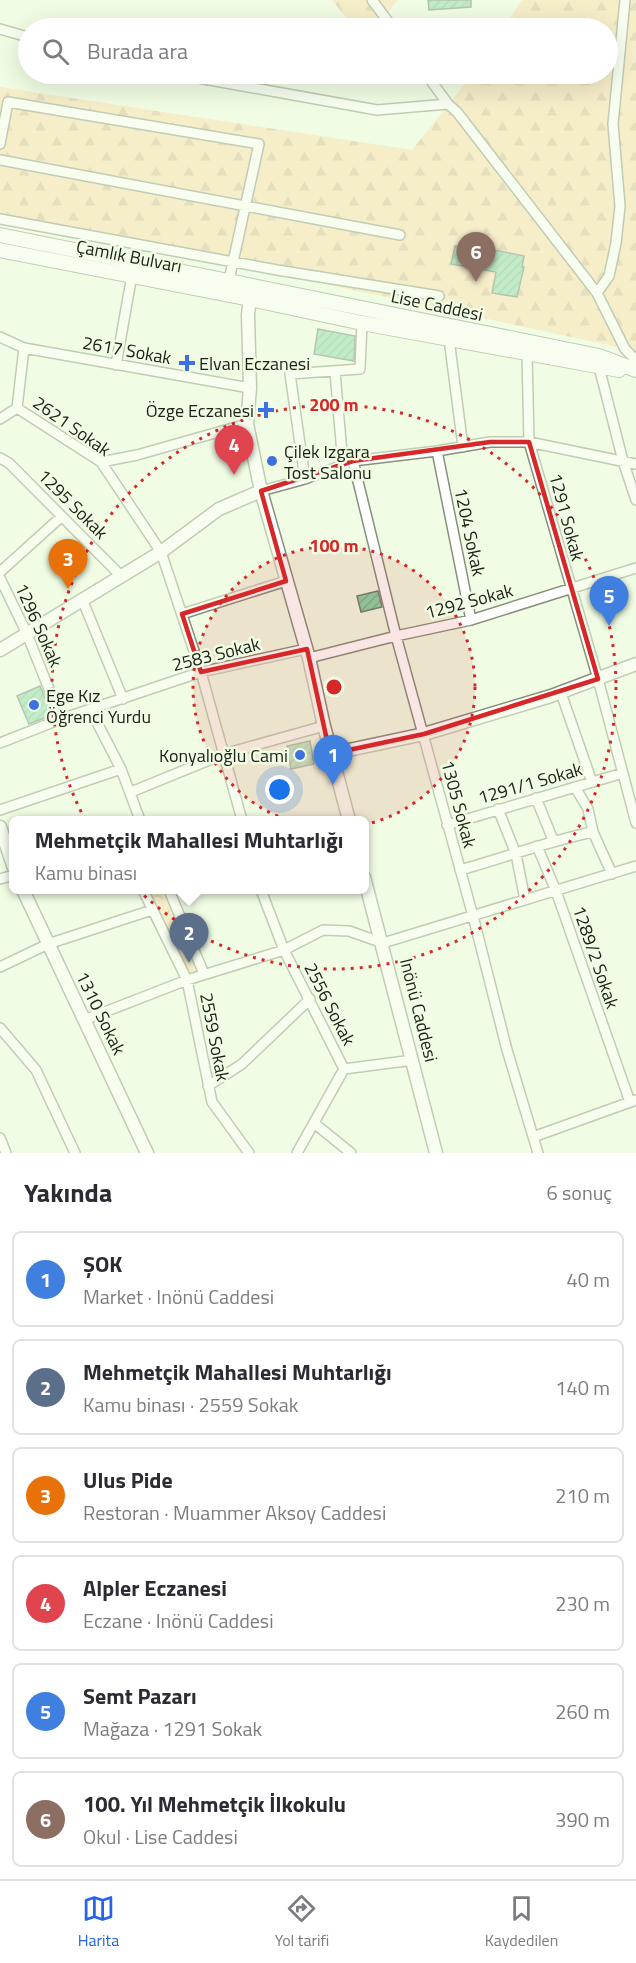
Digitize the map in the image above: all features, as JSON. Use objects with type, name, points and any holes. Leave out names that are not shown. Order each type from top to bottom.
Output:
[{"type":"main road","name":"Çamlık Bulvarı","points":[[0,236],[229,280]]},
{"type":"main road","name":"Çamlık Bulvarı","points":[[0,250],[132,275],[251,292]]},
{"type":"main road","name":"Lise Caddesi","points":[[229,280],[251,292],[599,356],[636,371]]},
{"type":"main road","points":[[251,292],[362,323],[599,367],[636,371]]},
{"type":"street","points":[[372,0],[386,18]]},
{"type":"street","points":[[618,79],[625,0]]},
{"type":"street","points":[[0,29],[18,34]]},
{"type":"street","points":[[232,84],[377,110],[448,104]]},
{"type":"street","points":[[433,84],[448,104],[458,112],[597,293],[625,349],[636,360]]},
{"type":"street","points":[[597,293],[609,276],[620,206],[614,124],[618,84]]},
{"type":"street","points":[[0,144],[8,102],[259,144],[229,280]]},
{"type":"street","points":[[0,160],[400,235]]},
{"type":"street","points":[[0,219],[277,270],[439,296]]},
{"type":"street","points":[[116,365],[132,275]]},
{"type":"street","points":[[251,292],[248,315],[250,388],[247,424],[261,491],[308,653],[330,754],[348,816]]},
{"type":"street","points":[[305,478],[290,374],[360,369],[362,323]]},
{"type":"street","name":"2617 Sokak","points":[[0,337],[24,348],[250,388]]},
{"type":"street","points":[[449,339],[463,447]]},
{"type":"street","name":"2621 Sokak","points":[[24,348],[17,408],[101,462],[161,552]]},
{"type":"street","name":"1291 Sokak","points":[[527,354],[530,442],[636,823]]},
{"type":"street","points":[[599,367],[622,461],[636,500]]},
{"type":"street","points":[[334,372],[343,465]]},
{"type":"street","points":[[0,419],[17,408]]},
{"type":"street","points":[[101,462],[137,455],[247,424]]},
{"type":"street","points":[[0,650],[161,552],[219,509],[261,491],[353,461],[490,442],[530,442],[636,464]]},
{"type":"street","name":"1204 Sokak","points":[[437,451],[471,620]]},
{"type":"street","name":"1295 Sokak","points":[[0,458],[9,463],[120,575]]},
{"type":"street","name":"1305 Sokak","points":[[353,461],[396,636],[473,916],[507,1050],[538,1153]]},
{"type":"street","points":[[0,572],[61,516]]},
{"type":"street","points":[[161,552],[201,672],[241,816]]},
{"type":"street","name":"1292 Sokak","points":[[308,653],[471,620],[636,568]]},
{"type":"street","name":"1296 Sokak","points":[[0,578],[27,634],[61,719]]},
{"type":"street","points":[[182,615],[286,581]]},
{"type":"street","points":[[82,599],[123,699]]},
{"type":"street","name":"2583 Sokak","points":[[0,743],[61,719],[201,672],[308,653]]},
{"type":"street","points":[[330,754],[424,734],[561,693],[636,664]]},
{"type":"street","points":[[561,693],[592,782]]},
{"type":"street","points":[[90,710],[121,769],[139,816]]},
{"type":"street","points":[[130,792],[224,754],[324,726]]},
{"type":"street","points":[[0,810],[121,769]]},
{"type":"street","name":"1291/1 Sokak","points":[[447,825],[623,773]]},
{"type":"street","points":[[575,787],[588,809],[593,831],[612,874]]},
{"type":"street","points":[[536,798],[553,840]]},
{"type":"street","points":[[498,809],[516,854],[525,900]]},
{"type":"street","points":[[0,827],[9,853]]},
{"type":"street","points":[[460,870],[516,854],[553,840],[593,831]]},
{"type":"street","points":[[537,846],[556,891]]},
{"type":"street","name":"1289/2 Sokak","points":[[383,943],[636,866]]},
{"type":"street","name":"1289/2 Sokak","points":[[556,891],[633,1101]]},
{"type":"street","name":"1310 Sokak","points":[[25,894],[147,1153]]},
{"type":"street","name":"2559 Sokak","points":[[145,894],[187,980],[212,1102],[249,1153]]},
{"type":"street","name":"2559 Sokak","points":[[171,894],[204,974]]},
{"type":"street","name":"2556 Sokak","points":[[263,894],[284,950],[344,1069],[413,1060]]},
{"type":"street","name":"Inönü Caddesi","points":[[369,894],[436,1153]]},
{"type":"street","points":[[0,968],[48,944],[152,910]]},
{"type":"street","points":[[84,1020],[204,974],[284,950],[323,930],[349,931],[383,943]]},
{"type":"street","points":[[208,1086],[243,1064],[310,999]]},
{"type":"street","points":[[0,1028],[36,1070],[75,1153]]},
{"type":"street","points":[[297,1153],[344,1069]]},
{"type":"street","points":[[533,1137],[633,1101]]},
{"type":"street","points":[[314,1123],[351,1153]]},
{"type":"street","points":[[0,1138],[6,1153]]},
{"type":"highlighted area","points":[[490,442],[529,442],[598,679],[424,734],[330,754],[307,649],[201,672],[182,614],[286,581],[261,491],[353,461]]},
{"type":"green space","points":[[332,0],[398,0],[383,18],[346,18]]},
{"type":"green space","points":[[522,0],[636,0],[636,351],[0,214],[0,87],[412,150],[465,84],[618,84],[618,18],[510,18]]},
{"type":"green space","points":[[145,894],[171,894],[204,974],[187,980]]},
{"type":"building","points":[[428,0],[471,0],[471,7],[429,10]]},
{"type":"building","points":[[464,244],[524,256],[522,267],[524,267],[517,297],[492,293],[496,272],[451,264],[455,246],[463,247]]},
{"type":"building","points":[[318,329],[355,336],[354,361],[314,354]]},
{"type":"building","points":[[378,591],[382,607],[361,612],[357,596]]},
{"type":"building","name":"Ege Kız Öğrenci Yurdu","points":[[40,686],[52,715],[29,724],[17,696]]},
{"type":"building","name":"Konyalıoğlu Cami","points":[[310,741],[314,764],[291,769],[287,746]]},
{"type":"place","name":"100. Yıl Mehmetçik İlkokulu","points":[[476,282]]},
{"type":"place","name":"Elvan Eczanesi","points":[[187,363]]},
{"type":"place","name":"Özge Eczanesi","points":[[266,410]]},
{"type":"place","name":"Çilek Izgara Tost Salonu","points":[[272,461]]},
{"type":"place","name":"Alpler Eczanesi","points":[[234,475]]},
{"type":"place","name":"Ulus Pide","points":[[68,589]]},
{"type":"place","name":"Semt Pazarı","points":[[609,626]]},
{"type":"place","name":"Ege Kız Öğrenci Yurdu","points":[[34,705]]},
{"type":"place","name":"Konyalıoğlu Cami","points":[[300,755]]},
{"type":"place","name":"ŞOK","points":[[333,785]]},
{"type":"place","name":"Mehmetçik Mahallesi Muhtarlığı","points":[[189,963]]}]
